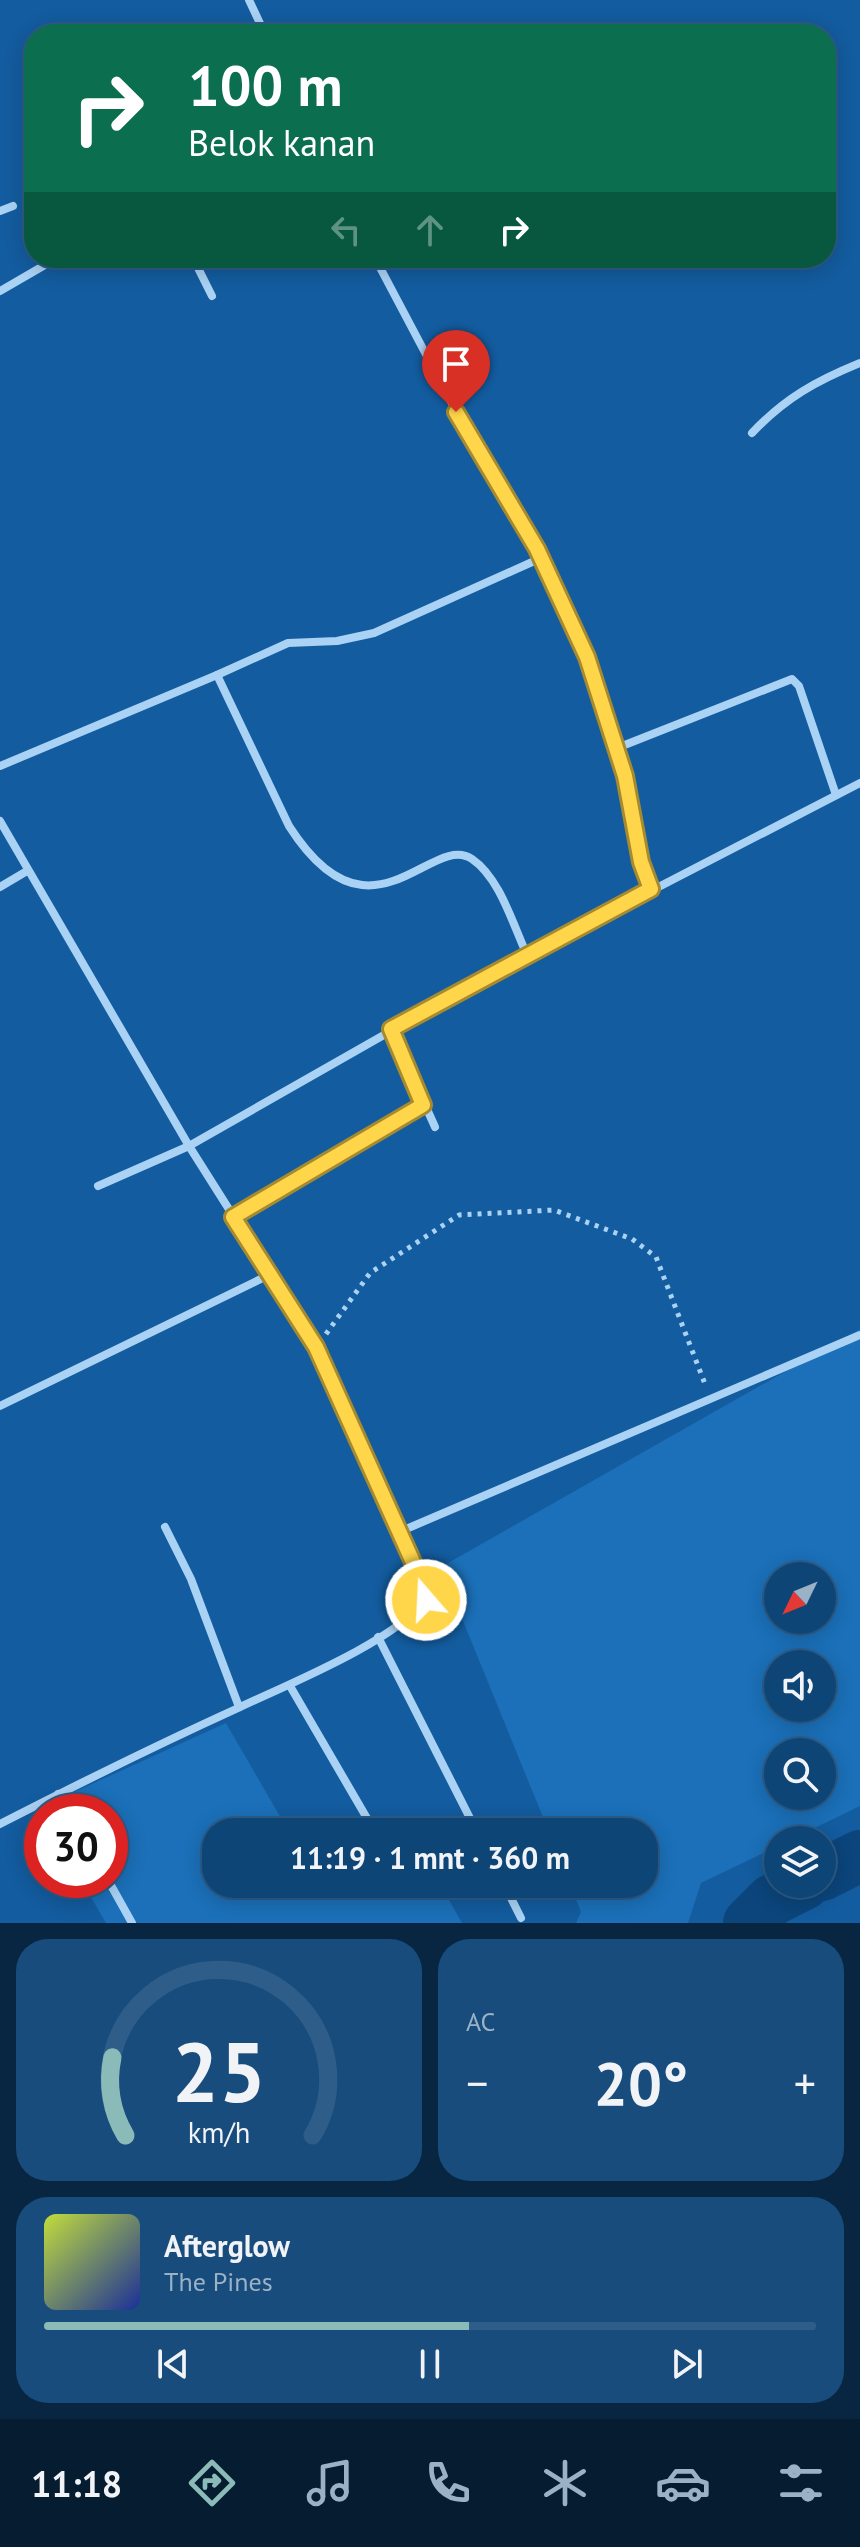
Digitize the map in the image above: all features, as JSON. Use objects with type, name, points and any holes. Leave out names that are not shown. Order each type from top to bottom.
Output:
[{"type":"street","points":[[249,0],[260,24]]},
{"type":"street","points":[[0,211],[13,206]]},
{"type":"street","points":[[0,291],[40,268]]},
{"type":"street","points":[[198,268],[212,296]]},
{"type":"street","points":[[380,268],[467,432],[541,558],[587,657],[617,748],[641,862],[651,889]]},
{"type":"street","points":[[752,433],[788,398],[814,382],[860,363]]},
{"type":"street","points":[[0,766],[288,643],[337,641],[374,633],[541,558]]},
{"type":"street","points":[[217,675],[289,826],[303,848],[343,879],[363,888],[383,885],[454,855],[470,857],[485,872],[500,897],[527,955]]},
{"type":"street","points":[[617,748],[792,679],[799,686],[836,795]]},
{"type":"street","points":[[98,1186],[189,1146],[391,1029],[527,955],[860,783]]},
{"type":"street","points":[[0,821],[189,1146],[316,1347],[426,1591],[426,1600],[378,1637],[290,1686],[239,1707],[58,1794]]},
{"type":"street","points":[[0,887],[27,871]]},
{"type":"street","points":[[391,1029],[435,1127]]},
{"type":"street","points":[[233,1217],[423,1105]]},
{"type":"street","points":[[0,1406],[269,1275]]},
{"type":"street","points":[[399,1532],[860,1335]]},
{"type":"street","points":[[165,1527],[191,1579],[239,1707]]},
{"type":"street","points":[[378,1637],[470,1818]]},
{"type":"street","points":[[290,1686],[367,1818]]},
{"type":"street","points":[[0,1824],[24,1812]]},
{"type":"street","points":[[118,1898],[132,1923]]},
{"type":"street","points":[[511,1898],[521,1918]]},
{"type":"path","points":[[316,1347],[370,1273],[459,1215],[554,1210],[632,1239],[656,1257],[711,1399]]},
{"type":"shaded area","points":[[860,1329],[860,1806],[819,1826],[764,1826],[764,1853],[701,1883],[688,1923],[576,1923],[581,1912],[576,1898],[658,1898],[658,1818],[543,1818],[441,1567]]},
{"type":"shaded area","points":[[226,1723],[281,1818],[202,1818],[202,1898],[448,1898],[462,1923],[106,1923],[91,1898],[128,1898],[128,1794],[70,1794]]},
{"type":"waterway","points":[[836,1868],[860,1856]]},
{"type":"waterway","points":[[749,1923],[776,1898]]},
{"type":"route","points":[[426,1600],[426,1591],[316,1347],[233,1217],[423,1105],[391,1029],[651,889],[641,862],[625,776],[587,657],[537,549],[456,412]]}]
